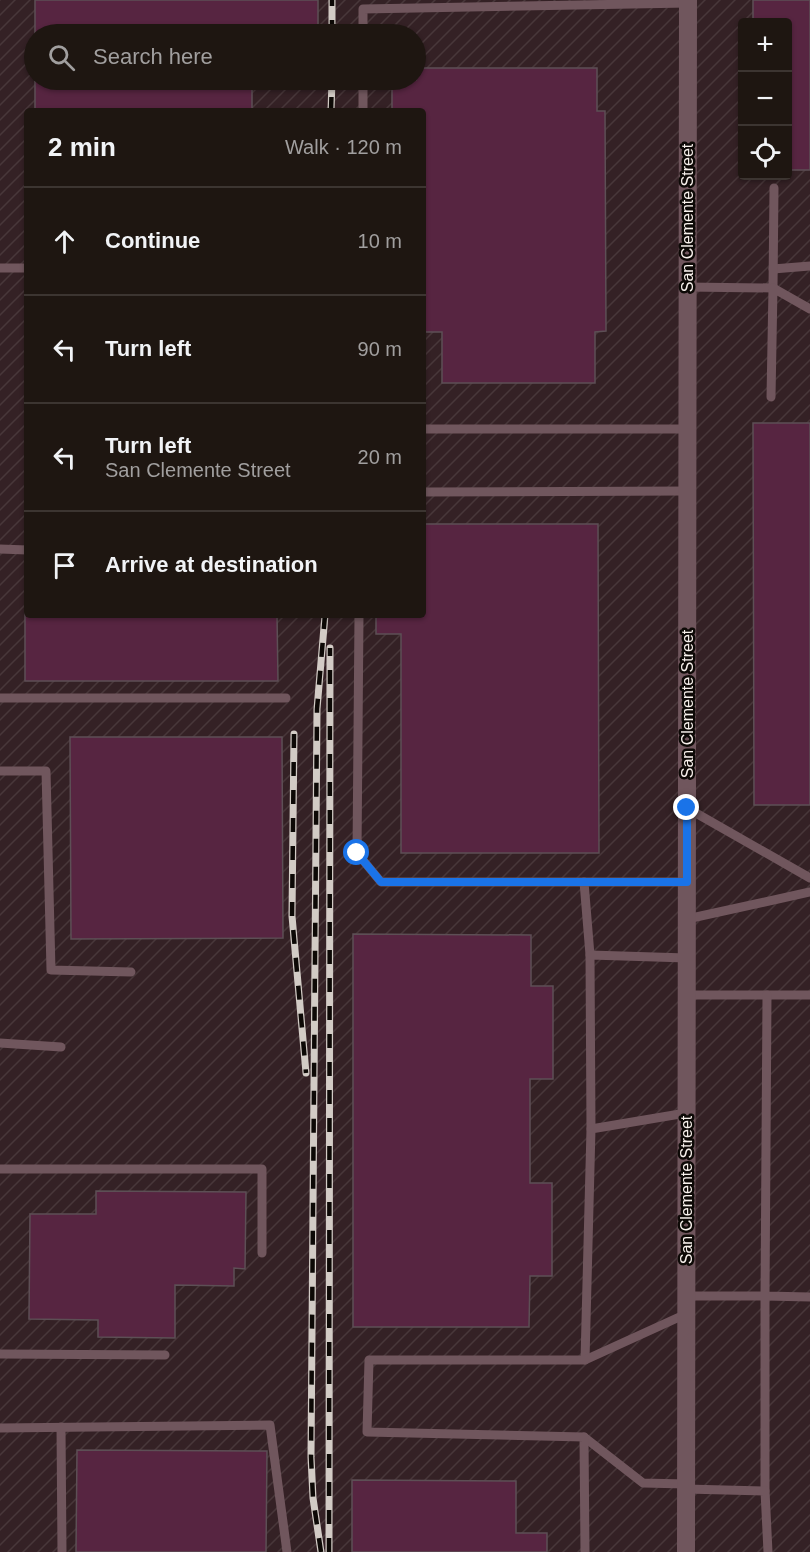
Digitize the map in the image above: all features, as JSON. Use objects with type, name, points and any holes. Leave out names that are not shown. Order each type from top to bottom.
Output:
[{"type":"street","name":"San Clemente Street","points":[[686,1552],[688,2]]},
{"type":"lane","points":[[363,24],[363,9],[688,2]]},
{"type":"lane","points":[[363,90],[363,108]]},
{"type":"lane","points":[[771,397],[774,188]]},
{"type":"lane","points":[[773,269],[810,266]]},
{"type":"lane","points":[[0,268],[24,268]]},
{"type":"lane","points":[[687,287],[773,288],[810,309]]},
{"type":"lane","points":[[426,429],[687,429]]},
{"type":"lane","points":[[426,492],[687,491]]},
{"type":"lane","points":[[0,549],[24,550]]},
{"type":"lane","points":[[358,618],[357,853],[381,882],[687,882]]},
{"type":"lane","points":[[0,698],[286,698]]},
{"type":"lane","points":[[0,771],[46,771],[51,970],[131,972]]},
{"type":"lane","points":[[687,808],[810,878]]},
{"type":"lane","points":[[584,882],[590,954],[591,1129],[585,1360]]},
{"type":"lane","points":[[687,920],[810,892]]},
{"type":"lane","points":[[590,954],[687,958]]},
{"type":"lane","points":[[686,995],[810,995]]},
{"type":"lane","points":[[767,995],[765,1491],[768,1552]]},
{"type":"lane","points":[[0,1043],[61,1047]]},
{"type":"lane","points":[[591,1129],[686,1113]]},
{"type":"lane","points":[[0,1169],[262,1169],[262,1253]]},
{"type":"lane","points":[[765,1491],[643,1483],[584,1437],[367,1432],[369,1360],[585,1360],[686,1305],[765,1296],[810,1297]]},
{"type":"lane","points":[[0,1354],[165,1355]]},
{"type":"lane","points":[[0,1428],[270,1425],[287,1552]]},
{"type":"lane","points":[[61,1427],[62,1552]]},
{"type":"lane","points":[[584,1437],[585,1552]]},
{"type":"shaded area","points":[[0,0],[810,0],[810,1552],[0,1552]]},
{"type":"building","points":[[35,0],[318,0],[318,24],[35,24]]},
{"type":"building","points":[[753,0],[810,0],[810,170],[792,170],[792,18],[753,18]]},
{"type":"building","points":[[426,68],[597,68],[597,111],[605,111],[606,331],[595,332],[595,383],[442,383],[442,332],[426,332],[426,108],[392,108],[392,90],[426,90]]},
{"type":"building","points":[[35,90],[252,90],[252,108],[35,108]]},
{"type":"building","points":[[753,423],[810,423],[810,805],[754,805]]},
{"type":"building","points":[[426,524],[598,524],[599,853],[401,853],[401,634],[376,634],[376,618],[426,618]]},
{"type":"building","points":[[25,618],[277,618],[278,681],[25,681]]},
{"type":"building","points":[[70,737],[282,737],[283,938],[71,939]]},
{"type":"building","points":[[353,934],[531,935],[531,986],[553,986],[553,1079],[530,1079],[530,1183],[552,1183],[552,1276],[530,1276],[529,1327],[353,1327]]},
{"type":"building","points":[[96,1191],[246,1192],[245,1269],[234,1268],[234,1286],[175,1285],[175,1338],[98,1337],[98,1320],[29,1319],[30,1214],[96,1214]]},
{"type":"building","points":[[77,1450],[267,1451],[266,1552],[76,1552]]},
{"type":"building","points":[[352,1480],[516,1481],[516,1533],[547,1533],[547,1552],[352,1552]]},
{"type":"railway","points":[[332,0],[332,24]]},
{"type":"railway","points":[[331,108],[332,90]]},
{"type":"railway","points":[[321,1552],[313,1498],[311,1457],[317,709],[325,618]]},
{"type":"railway","points":[[329,1552],[330,648]]},
{"type":"railway","points":[[294,734],[292,916],[306,1073]]},
{"type":"route","points":[[357,853],[381,882],[687,882],[687,808]]}]
